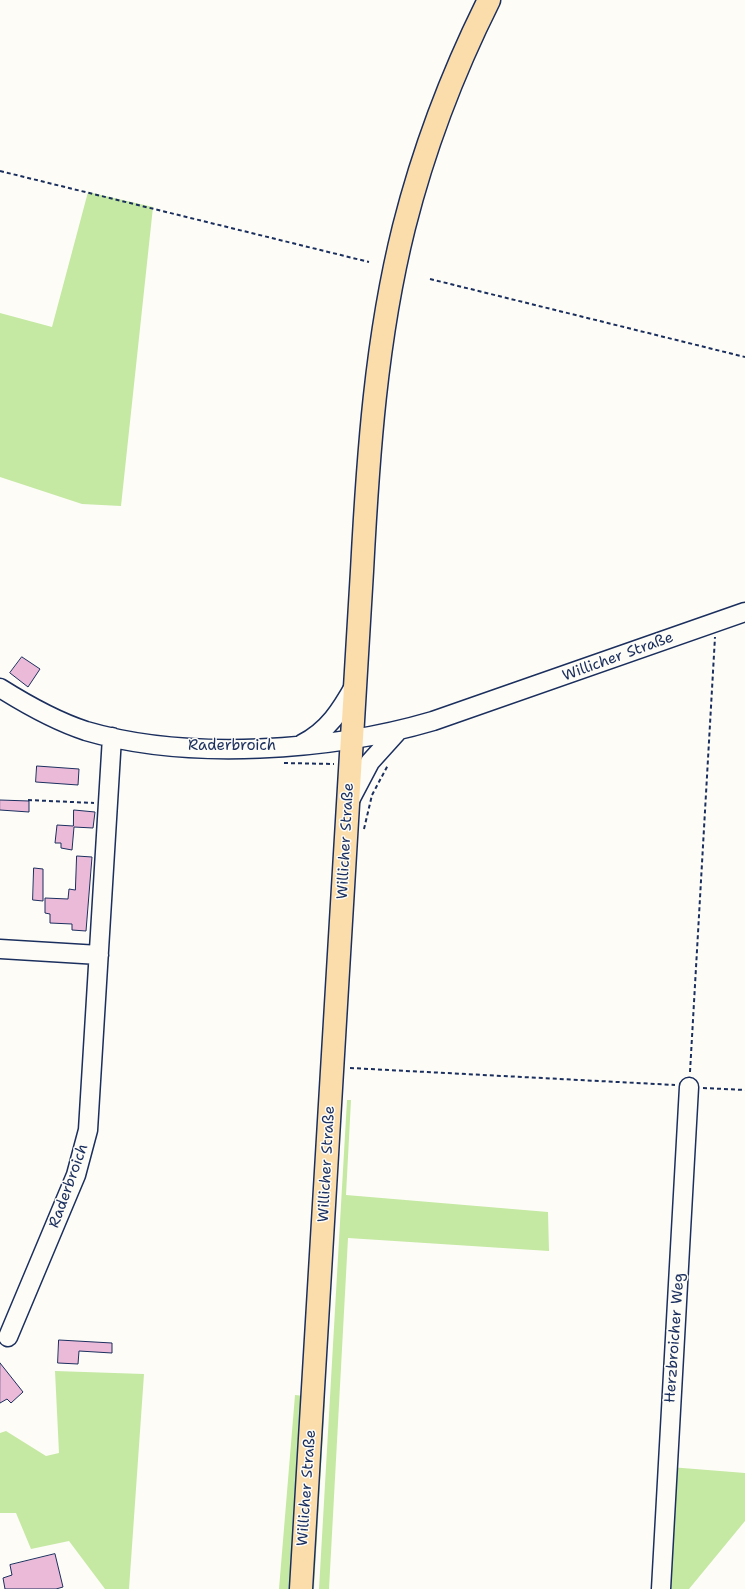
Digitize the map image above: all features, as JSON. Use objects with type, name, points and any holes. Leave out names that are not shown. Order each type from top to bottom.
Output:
[{"type":"main road","name":"Willicher Straße","points":[[300,1589],[333,1067],[363,542],[375,391],[384,322],[396,258],[411,200],[435,124],[460,62],[490,0]]},
{"type":"street","name":"Willicher Straße","points":[[352,740],[398,731],[468,710],[745,612]]},
{"type":"street","points":[[301,745],[318,735],[334,719],[355,685]]},
{"type":"street","name":"Raderbroich","points":[[0,688],[49,716],[85,730],[112,737],[158,744],[212,748],[301,745],[352,740]]},
{"type":"street","points":[[348,804],[370,762],[398,731]]},
{"type":"street","name":"Raderbroich","points":[[8,1337],[76,1175],[85,1148],[91,1104],[112,737]]},
{"type":"street","points":[[0,949],[99,955]]},
{"type":"street","name":"Herzbroicher Weg","points":[[660,1589],[689,1087]]},
{"type":"path","points":[[0,171],[369,262]]},
{"type":"path","points":[[430,280],[745,357]]},
{"type":"path","points":[[689,1087],[716,622]]},
{"type":"path","points":[[364,834],[372,795],[391,760]]},
{"type":"path","points":[[28,800],[108,804]]},
{"type":"path","points":[[333,1067],[745,1090]]},
{"type":"green space","points":[[88,192],[153,207],[121,506],[82,504],[0,477],[0,313],[52,327]]},
{"type":"green space","points":[[347,1100],[351,1100],[346,1195],[548,1212],[549,1251],[348,1238],[329,1589],[319,1589]]},
{"type":"green space","points":[[55,1371],[144,1374],[129,1589],[105,1589],[69,1541],[31,1549],[16,1513],[0,1513],[0,1433],[6,1431],[46,1456],[59,1453]]},
{"type":"green space","points":[[295,1395],[304,1396],[289,1589],[279,1589]]},
{"type":"green space","points":[[321,1399],[325,1400],[314,1589],[311,1589]]},
{"type":"green space","points":[[670,1467],[745,1473],[745,1521],[689,1589],[664,1589]]},
{"type":"building","points":[[22,657],[40,669],[28,687],[10,673]]},
{"type":"building","points":[[37,766],[79,769],[78,785],[36,782]]},
{"type":"building","points":[[0,800],[29,801],[29,812],[0,810]]},
{"type":"building","points":[[74,810],[95,812],[93,828],[74,827],[72,850],[61,848],[61,843],[55,843],[57,825],[73,826]]},
{"type":"building","points":[[77,856],[92,857],[86,931],[72,930],[72,924],[50,923],[50,914],[45,913],[45,898],[68,899],[69,889],[75,890]]},
{"type":"building","points":[[34,868],[43,869],[43,901],[33,900]]},
{"type":"building","points":[[59,1340],[112,1343],[112,1353],[79,1351],[78,1364],[58,1363]]},
{"type":"building","points":[[0,1363],[23,1392],[11,1403],[7,1399],[0,1403]]},
{"type":"building","points":[[55,1554],[63,1587],[56,1589],[5,1589],[3,1578],[12,1575],[10,1565]]}]
